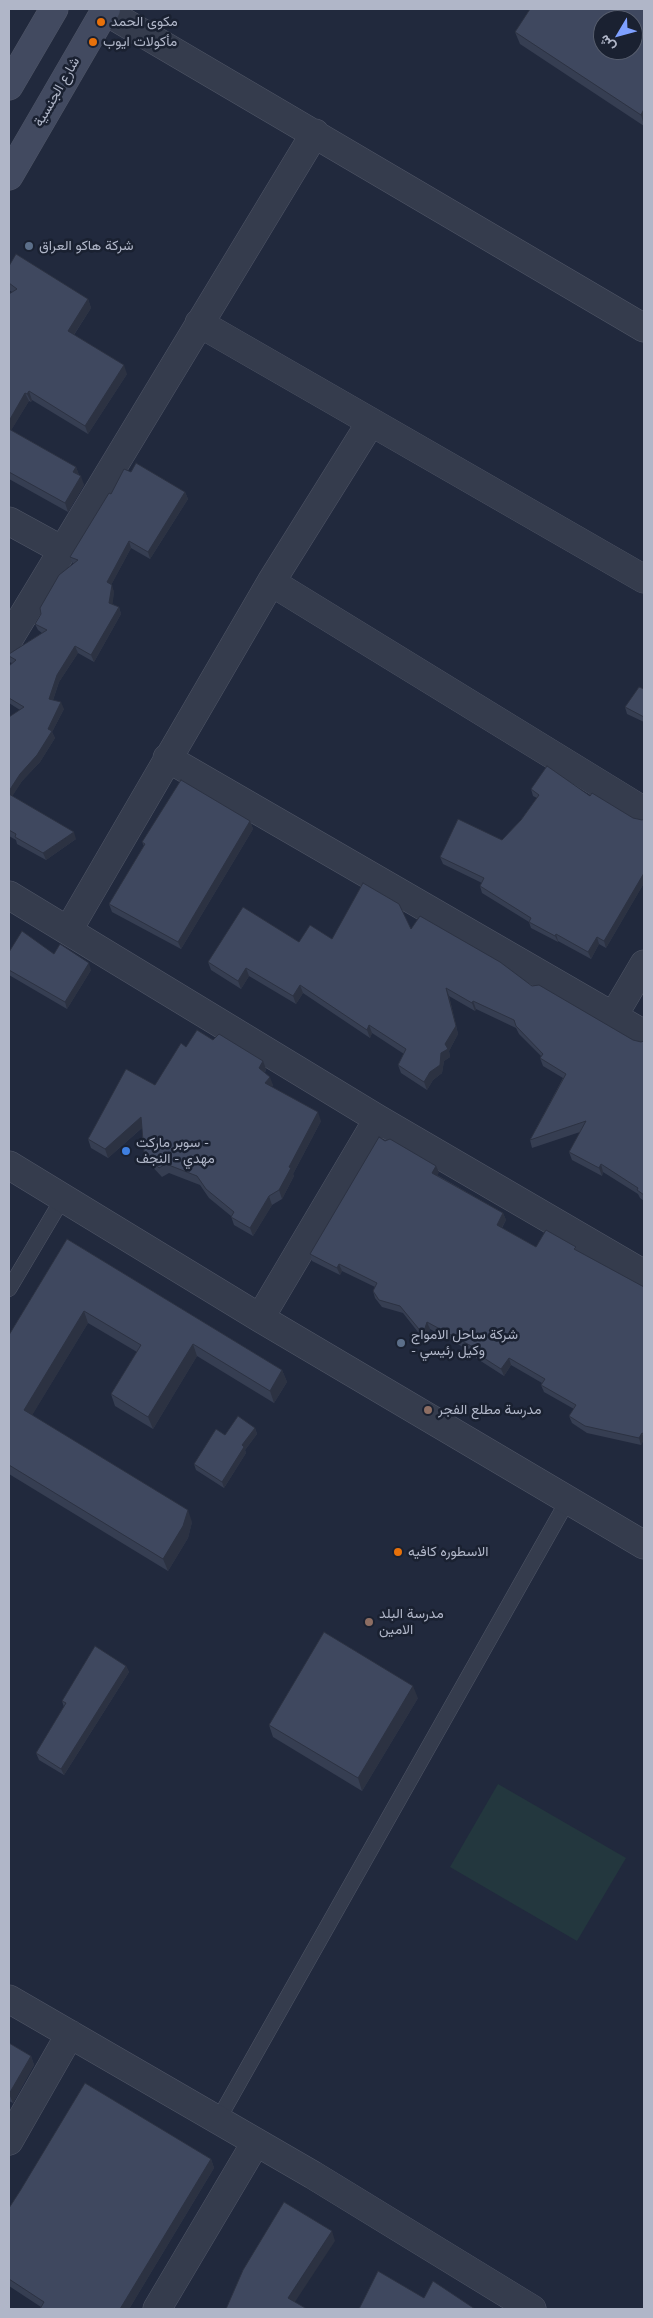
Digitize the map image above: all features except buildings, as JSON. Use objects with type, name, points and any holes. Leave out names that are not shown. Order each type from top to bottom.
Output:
[{"type":"main road","points":[[9,86],[54,9]]},
{"type":"main road","name":"شارع الجنسية","points":[[9,176],[105,10]]},
{"type":"street","points":[[105,10],[644,328]]},
{"type":"street","points":[[9,639],[315,133]]},
{"type":"street","points":[[199,323],[644,579]]},
{"type":"street","points":[[68,930],[271,582],[371,422]]},
{"type":"street","points":[[9,521],[62,550]]},
{"type":"street","points":[[271,582],[644,811]]},
{"type":"street","points":[[167,758],[644,1034]]},
{"type":"street","points":[[9,895],[378,1119],[644,1274]]},
{"type":"street","points":[[614,1015],[644,964]]},
{"type":"street","points":[[260,1318],[378,1119]]},
{"type":"street","points":[[9,1166],[260,1318],[644,1545]]},
{"type":"street","points":[[9,1999],[256,2142],[532,2309]]},
{"type":"street","points":[[9,2141],[70,2034]]},
{"type":"street","points":[[158,2309],[256,2142]]},
{"type":"lane","points":[[9,1289],[63,1198]]},
{"type":"lane","points":[[218,2120],[568,1500]]},
{"type":"shaded area","points":[[498,1784],[626,1858],[577,1941],[450,1867]]},
{"type":"place","name":"مكوى الحمد","points":[[101,22]]},
{"type":"place","name":"مأكولات ايوب","points":[[93,42]]},
{"type":"place","name":"شركة هاكو العراق","points":[[29,246]]},
{"type":"place","name":"سوبر ماركت - مهدي - النجف","points":[[126,1151]]},
{"type":"place","name":"شركة ساحل الامواج - وكيل رئيسي","points":[[401,1343]]},
{"type":"place","name":"مدرسة مطلع الفجر","points":[[428,1410]]},
{"type":"place","name":"الاسطوره كافيه","points":[[398,1552]]},
{"type":"place","name":"مدرسة البلد الامين","points":[[369,1622]]}]
